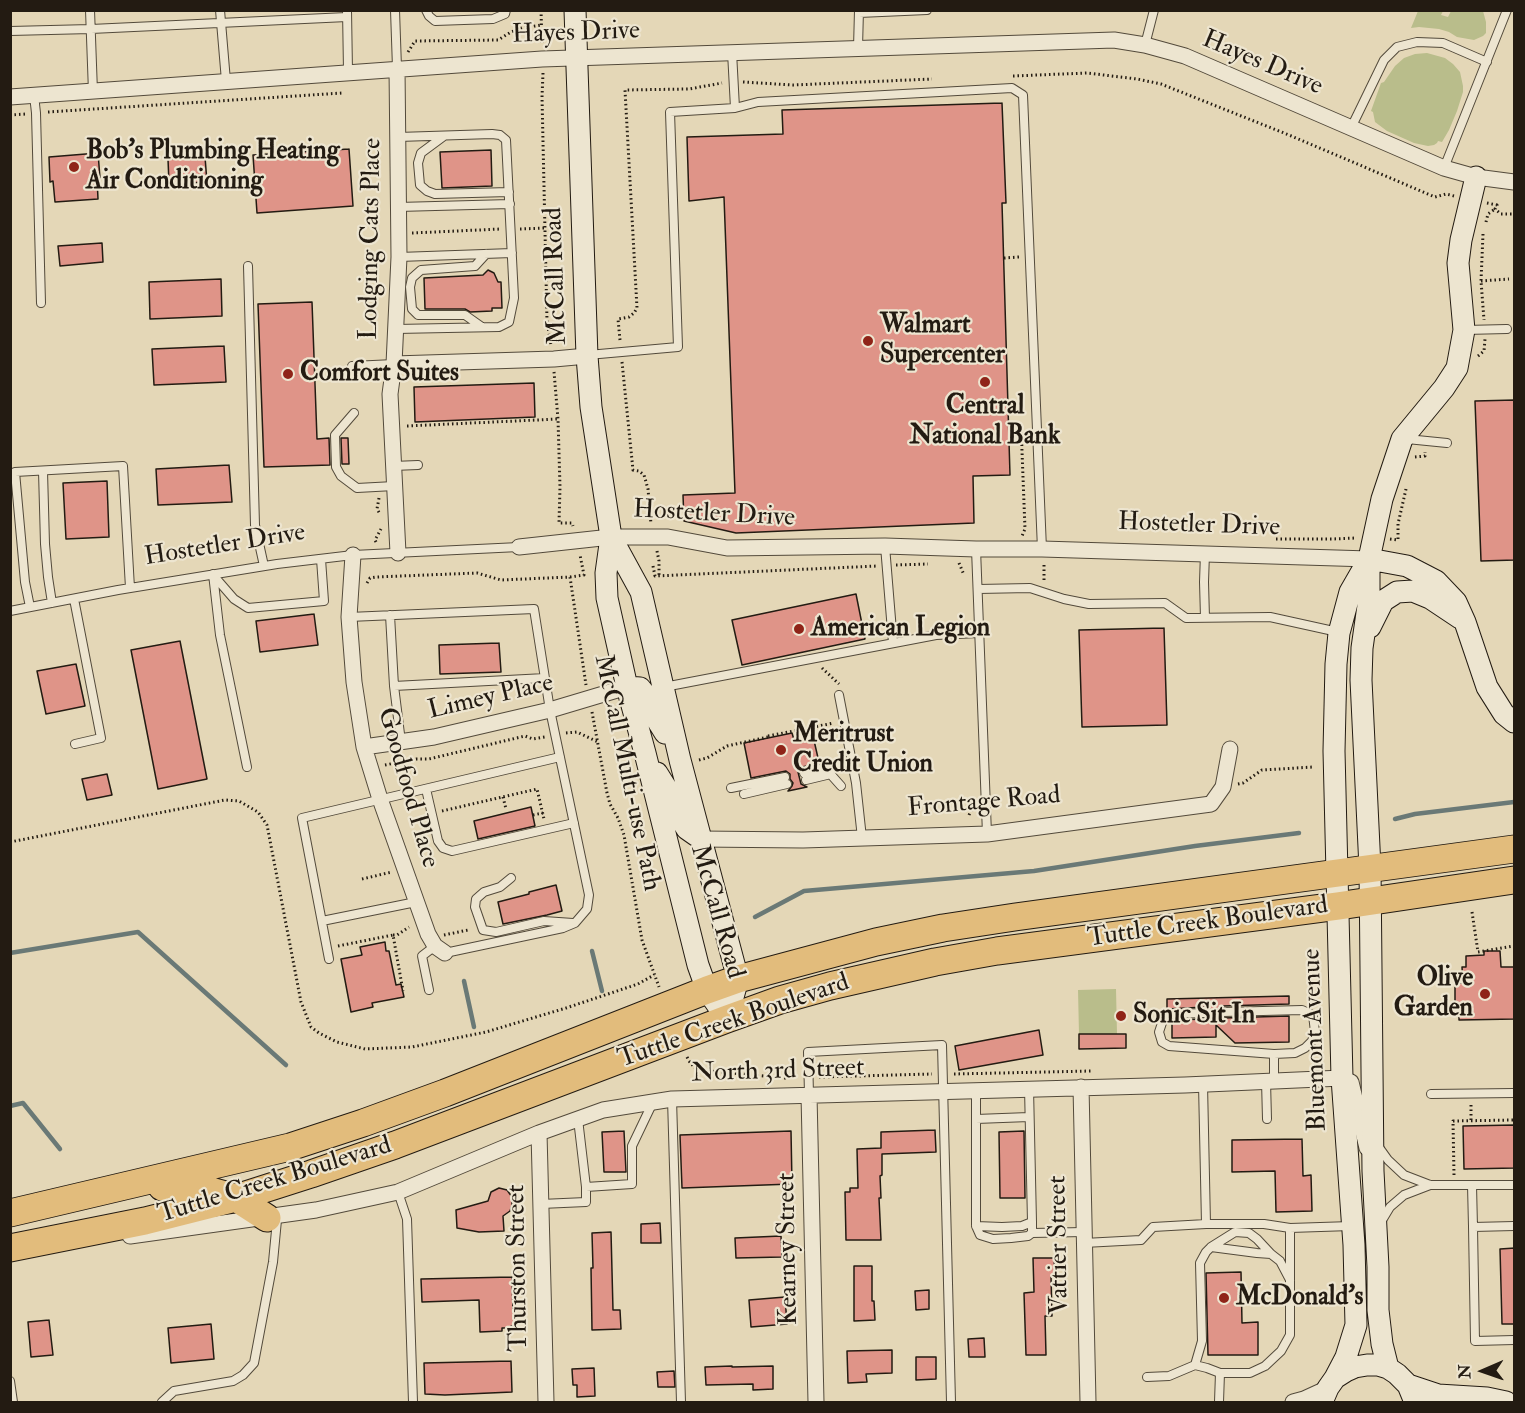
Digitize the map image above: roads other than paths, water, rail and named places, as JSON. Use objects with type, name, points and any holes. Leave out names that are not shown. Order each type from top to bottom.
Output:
[{"type":"highway","name":"Tuttle Creek Boulevard","points":[[10,1213],[290,1147],[445,1093],[738,979],[876,942],[943,928],[1515,849]]},
{"type":"highway","name":"Tuttle Creek Boulevard","points":[[18,1247],[145,1221],[236,1198],[312,1174],[395,1145],[727,1019],[780,1000],[830,986],[935,962],[997,951],[1515,880]]},
{"type":"highway","points":[[104,1190],[173,1186],[200,1188],[236,1198],[272,1217]]},
{"type":"main road","name":"McCall Road","points":[[575,10],[586,356],[591,407],[611,537],[606,573],[607,598],[627,687],[698,965],[707,990],[727,1019]]},
{"type":"main road","name":"Bluemont Avenue","points":[[1388,1368],[1382,1344],[1378,1310],[1372,1138],[1370,868],[1361,680],[1362,648],[1369,598],[1369,559],[1382,499],[1402,439],[1444,388],[1457,368],[1464,330],[1458,263],[1476,177]]},
{"type":"main road","name":"McCall Road","points":[[611,537],[640,592],[663,688],[690,760],[700,838],[738,979],[727,1019]]},
{"type":"main road","name":"Bluemont Avenue","points":[[1329,1389],[1346,1357],[1356,1325],[1342,1078],[1334,751],[1336,664],[1340,633],[1350,592],[1369,559]]},
{"type":"main road","name":"Hostetler Drive","points":[[1369,559],[1407,566],[1437,581],[1456,602],[1465,622]]},
{"type":"main road","points":[[1362,648],[1383,601],[1397,592],[1413,591],[1430,598],[1465,622],[1487,687],[1504,714],[1515,722]]},
{"type":"main road","points":[[627,687],[640,688],[649,699],[657,720],[690,760]]},
{"type":"main road","points":[[645,753],[672,797],[687,829],[700,838]]},
{"type":"main road","points":[[1329,1389],[1346,1371],[1355,1367],[1378,1365],[1397,1374],[1412,1394],[1487,1398],[1506,1402]]},
{"type":"street","name":"Hayes Drive","points":[[10,96],[542,59],[1114,40],[1145,45],[1185,56],[1444,168],[1476,177],[1515,182]]},
{"type":"street","name":"Lodging Cats Place","points":[[397,68],[399,257],[394,364],[390,394],[398,553]]},
{"type":"street","points":[[394,364],[586,356]]},
{"type":"street","name":"Hostetler Drive","points":[[519,547],[611,537],[668,537],[727,548],[885,546],[959,556],[976,549],[1042,549],[1369,559]]},
{"type":"street","name":"Goodfood Place","points":[[353,555],[349,617],[354,682],[364,747],[428,934],[440,949]]},
{"type":"street","name":"Limey Place","points":[[364,747],[434,737],[550,710],[627,687]]},
{"type":"street","name":"Frontage Road","points":[[700,838],[803,840],[987,834],[1211,804],[1224,785],[1230,749]]},
{"type":"street","points":[[1342,1078],[1351,1082],[1373,1171]]},
{"type":"street","name":"North 3rd Street","points":[[18,1247],[81,1243],[272,1217],[398,1192],[540,1133],[603,1110],[672,1099],[1342,1078]]},
{"type":"street","name":"Vattier Street","points":[[1081,1087],[1088,1402]]},
{"type":"street","name":"Kearney Street","points":[[809,1095],[816,1402]]},
{"type":"street","name":"Thurston Street","points":[[540,1133],[546,1402]]},
{"type":"street","points":[[1293,1402],[1304,1400],[1329,1389]]},
{"type":"lane","points":[[90,10],[93,92]]},
{"type":"lane","points":[[220,10],[226,81]]},
{"type":"lane","points":[[395,10],[397,68]]},
{"type":"lane","points":[[426,10],[435,21],[493,19],[505,14],[506,10]]},
{"type":"lane","points":[[858,48],[859,12],[927,10]]},
{"type":"lane","points":[[1145,45],[1154,10]]},
{"type":"lane","points":[[1444,168],[1507,10]]},
{"type":"lane","points":[[10,32],[220,23],[347,14],[348,72]]},
{"type":"lane","points":[[1351,128],[1384,60],[1397,47],[1417,42],[1443,43],[1487,62]]},
{"type":"lane","points":[[732,52],[735,108]]},
{"type":"lane","points":[[586,356],[678,347],[669,112],[735,108],[758,102],[1012,88],[1023,95],[1042,549]]},
{"type":"lane","points":[[34,95],[41,303]]},
{"type":"lane","points":[[396,329],[499,327],[509,321],[514,298],[506,140],[500,135],[398,137]]},
{"type":"lane","points":[[445,136],[421,153],[418,163],[420,184],[427,191],[435,194],[509,192]]},
{"type":"lane","points":[[398,207],[510,204]]},
{"type":"lane","points":[[399,257],[512,253]]},
{"type":"lane","points":[[482,327],[465,315],[418,315],[412,309],[410,287],[412,278],[421,270],[475,266],[486,254]]},
{"type":"lane","points":[[248,266],[255,525],[264,566]]},
{"type":"lane","points":[[1464,330],[1507,329]]},
{"type":"lane","points":[[352,366],[394,364]]},
{"type":"lane","points":[[354,413],[335,435],[336,467],[341,476],[357,488],[394,486]]},
{"type":"lane","points":[[1402,439],[1447,443]]},
{"type":"lane","points":[[393,466],[418,465]]},
{"type":"lane","points":[[30,608],[25,582],[15,472],[123,466],[129,588]]},
{"type":"lane","points":[[43,471],[45,543],[52,603]]},
{"type":"lane","points":[[885,546],[893,643]]},
{"type":"lane","name":"Hostetler Drive","points":[[10,611],[129,588],[264,566],[353,555],[519,547]]},
{"type":"lane","points":[[976,549],[987,834]]},
{"type":"lane","points":[[1205,553],[1205,618]]},
{"type":"lane","points":[[213,574],[234,599],[248,608],[324,602],[321,559]]},
{"type":"lane","points":[[213,574],[220,635],[247,767]]},
{"type":"lane","points":[[978,589],[1030,588],[1089,604],[1165,603],[1186,618],[1270,617],[1340,633]]},
{"type":"lane","points":[[74,599],[101,738],[75,744]]},
{"type":"lane","points":[[349,617],[534,609],[550,710],[589,895],[586,909],[575,923],[563,928],[473,948],[440,949],[422,956],[429,990]]},
{"type":"lane","points":[[390,615],[394,686],[401,742]]},
{"type":"lane","points":[[663,688],[936,635],[979,633]]},
{"type":"lane","points":[[394,686],[545,678]]},
{"type":"lane","points":[[841,691],[844,721],[856,783],[862,838]]},
{"type":"lane","points":[[329,960],[302,818],[560,757]]},
{"type":"lane","points":[[805,776],[825,768],[842,786]]},
{"type":"lane","points":[[731,788],[786,780],[744,794]]},
{"type":"lane","points":[[426,789],[438,841],[443,848],[452,851],[574,823]]},
{"type":"lane","points":[[512,878],[500,887],[484,892],[476,899],[475,907],[483,930],[496,933],[544,921],[575,923]]},
{"type":"lane","points":[[322,921],[416,902]]},
{"type":"lane","points":[[1206,1013],[1170,1014],[1163,1020],[1159,1032],[1162,1042],[1169,1046],[1274,1054],[1295,1053],[1312,1041],[1315,1032],[1313,1015],[1302,1010],[1223,1012]]},
{"type":"lane","points":[[809,1095],[808,1052],[942,1045],[951,1402]]},
{"type":"lane","points":[[1267,1119],[1274,1054]]},
{"type":"lane","points":[[1203,1084],[1208,1121],[1206,1224]]},
{"type":"lane","points":[[1029,1088],[1032,1233]]},
{"type":"lane","points":[[976,1090],[976,1226],[980,1235],[993,1239],[1028,1236],[1032,1233],[1141,1240],[1153,1227],[1206,1224],[1264,1224],[1290,1228],[1352,1226]]},
{"type":"lane","points":[[1431,1094],[1515,1093]]},
{"type":"lane","points":[[672,1099],[681,1402]]},
{"type":"lane","points":[[586,1187],[632,1184],[632,1146],[653,1102]]},
{"type":"lane","points":[[976,1119],[1029,1117]]},
{"type":"lane","points":[[541,1204],[586,1202],[578,1119]]},
{"type":"lane","points":[[1372,1138],[1388,1160],[1404,1175],[1430,1185],[1515,1185]]},
{"type":"lane","points":[[1376,1232],[1390,1207],[1404,1196],[1430,1185]]},
{"type":"lane","points":[[1472,1185],[1475,1341],[1515,1340]]},
{"type":"lane","points":[[398,1192],[407,1219],[413,1402]]},
{"type":"lane","points":[[162,1402],[174,1391],[234,1381],[254,1363],[273,1262],[272,1217]]},
{"type":"lane","points":[[976,1226],[1022,1226],[1032,1222]]},
{"type":"lane","points":[[1473,1227],[1515,1226]]},
{"type":"lane","points":[[1147,1377],[1169,1376],[1195,1365],[1220,1373],[1250,1373],[1265,1366],[1281,1351],[1290,1335],[1290,1228]]},
{"type":"lane","points":[[1195,1365],[1202,1341],[1200,1263],[1211,1247],[1235,1232],[1249,1233],[1280,1261],[1290,1280]]},
{"type":"lane","points":[[1211,1247],[1271,1254]]},
{"type":"lane","points":[[1219,1402],[1220,1373]]},
{"type":"lane","points":[[10,1381],[13,1402]]},
{"type":"waterway","points":[[1395,819],[1415,814],[1514,802]]},
{"type":"waterway","points":[[755,917],[804,891],[1034,871],[1195,846],[1299,833]]},
{"type":"waterway","points":[[10,953],[138,932],[286,1065]]},
{"type":"waterway","points":[[592,951],[602,991]]},
{"type":"waterway","points":[[464,981],[474,1027]]},
{"type":"waterway","points":[[10,1106],[23,1103],[60,1149]]},
{"type":"place","name":"Bob's Plumbing Heating Air Conditioning","points":[[74,167]]},
{"type":"place","name":"Walmart Supercenter","points":[[868,341]]},
{"type":"place","name":"Comfort Suites","points":[[288,374]]},
{"type":"place","name":"Central National Bank","points":[[985,382]]},
{"type":"place","name":"American Legion","points":[[799,629]]},
{"type":"place","name":"Meritrust Credit Union","points":[[781,750]]},
{"type":"place","name":"Olive Garden","points":[[1485,994]]},
{"type":"place","name":"Sonic Sit In","points":[[1121,1016]]},
{"type":"place","name":"McDonald's","points":[[1224,1298]]}]
